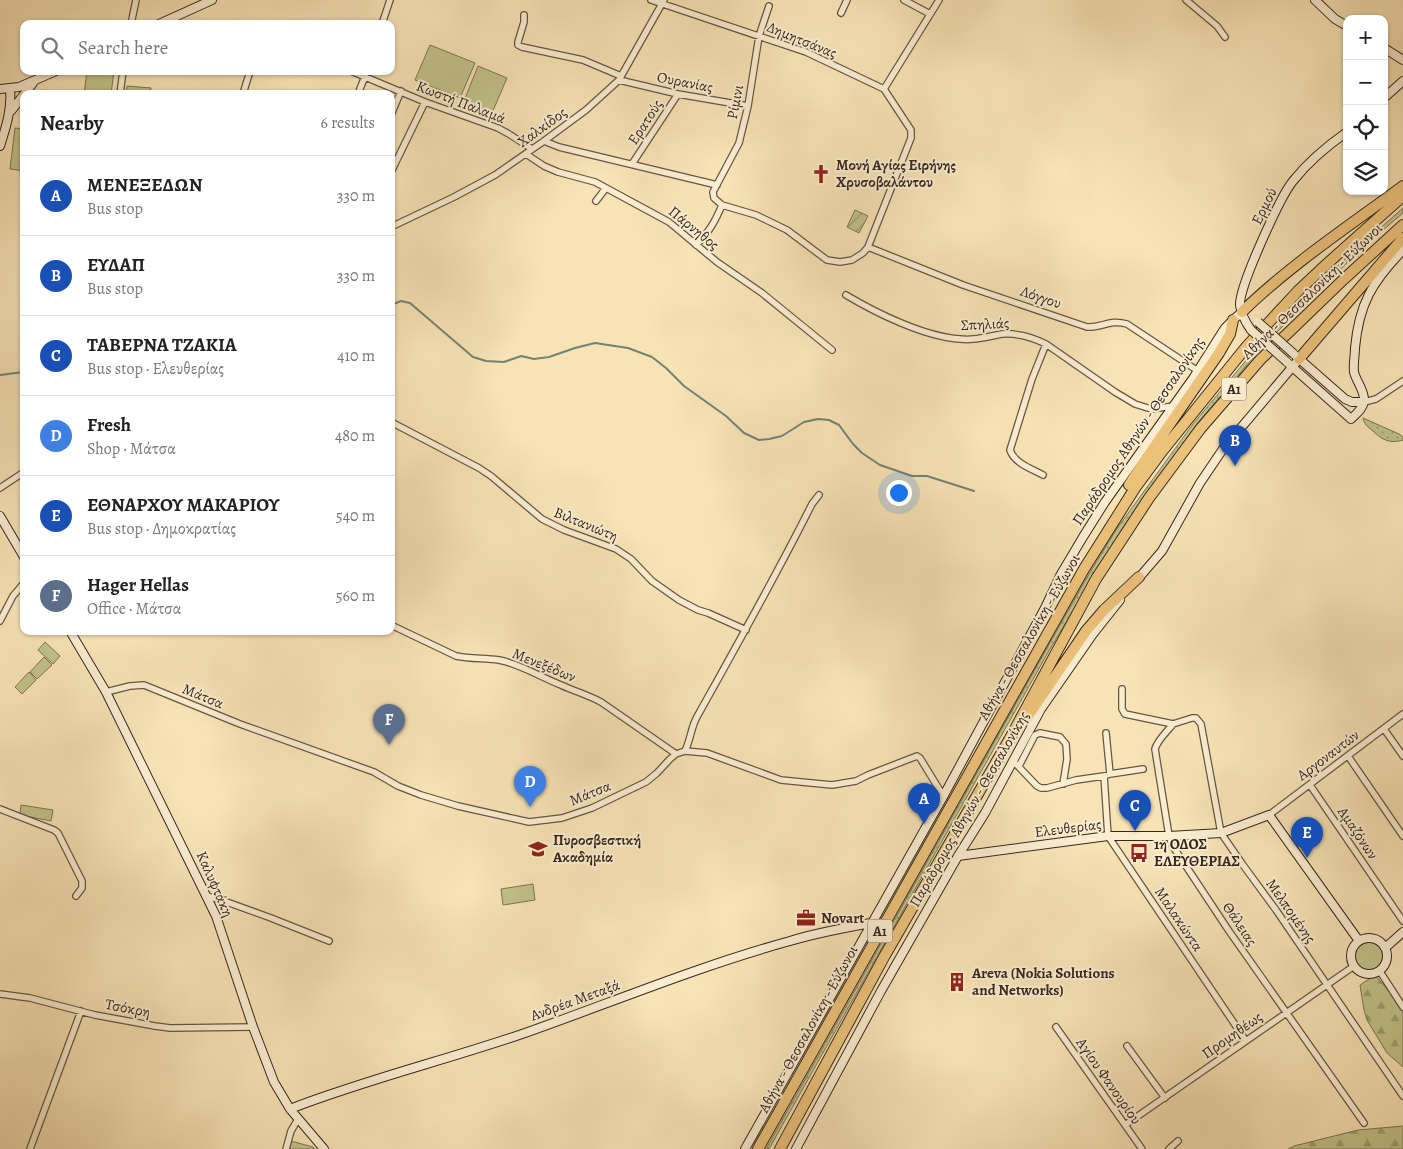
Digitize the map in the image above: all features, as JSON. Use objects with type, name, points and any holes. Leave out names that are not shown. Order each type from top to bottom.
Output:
[{"type":"highway","points":[[1242,312],[1258,296],[1306,258],[1403,186]]},
{"type":"highway","name":"Αθήνα - Θεσσαλονίκη - Εύζωνοι","points":[[758,1149],[1008,702],[1084,569],[1135,488],[1163,450],[1247,346],[1311,280],[1361,232],[1403,196]]},
{"type":"highway","name":"Αθήνα - Θεσσαλονίκη - Εύζωνοι","points":[[780,1149],[889,949],[1009,740],[1096,579],[1149,498],[1201,428],[1260,360],[1344,278],[1403,225]]},
{"type":"highway","points":[[1293,361],[1403,238]]},
{"type":"highway","points":[[1104,538],[1109,522],[1129,486],[1219,353],[1230,334],[1233,320]]},
{"type":"highway","points":[[1009,740],[1034,709],[1086,632],[1104,610],[1139,578]]},
{"type":"main road","points":[[168,20],[212,0]]},
{"type":"main road","points":[[1315,0],[1335,19],[1343,24]]},
{"type":"main road","points":[[1388,51],[1403,60]]},
{"type":"main road","points":[[0,89],[19,87],[48,75]]},
{"type":"main road","points":[[27,90],[35,82]]},
{"type":"main road","points":[[1388,95],[1401,85]]},
{"type":"main road","points":[[0,146],[12,103],[10,89]]},
{"type":"main road","points":[[10,112],[20,99]]},
{"type":"main road","name":"Ερμού","points":[[1242,312],[1240,304],[1248,278],[1286,190],[1300,172],[1320,152],[1343,135]]},
{"type":"main road","points":[[1242,312],[1258,322],[1293,361],[1307,380],[1351,419],[1359,412],[1364,402],[1364,397],[1354,372],[1356,343],[1363,306],[1376,281],[1403,250]]},
{"type":"main road","points":[[1242,312],[1251,330],[1293,361],[1345,399],[1352,402],[1364,402]]},
{"type":"main road","name":"Παράδρομος Αθηνών - Θεσσαλονίκης","points":[[745,1149],[944,795],[1045,608],[1065,567],[1105,502],[1198,371],[1224,328],[1242,312]]},
{"type":"main road","name":"Παράδρομος Αθηνών - Θεσσαλονίκης","points":[[796,1149],[881,991],[958,856],[1016,764],[1041,709],[1093,634],[1162,552],[1200,483],[1223,449],[1282,381],[1293,361]]},
{"type":"main road","points":[[1282,381],[1294,376],[1307,380]]},
{"type":"main road","points":[[0,516],[20,550]]},
{"type":"main road","name":"Καλυφτάκη","points":[[72,635],[106,692],[207,896],[216,916],[274,1082],[290,1109],[324,1149]]},
{"type":"main road","points":[[1269,815],[1359,941]]},
{"type":"main road","name":"Ελευθερίας","points":[[958,856],[1108,836],[1169,836],[1222,833],[1269,815]]},
{"type":"main road","name":"Ανδρέα Μεταξά","points":[[290,1109],[387,1075],[501,1041],[688,973],[777,944],[871,923]]},
{"type":"main road","points":[[1385,948],[1403,932]]},
{"type":"main road","points":[[1365,938],[1376,939],[1385,948],[1386,960],[1384,966],[1369,974],[1358,970],[1351,961],[1352,949],[1359,941],[1365,938]]},
{"type":"street","points":[[132,20],[136,0]]},
{"type":"street","points":[[383,20],[390,0]]},
{"type":"street","name":"Δημητσάνας","points":[[651,0],[664,2],[806,52],[884,90]]},
{"type":"street","points":[[841,13],[847,0]]},
{"type":"street","points":[[904,0],[930,14]]},
{"type":"street","points":[[696,245],[715,223],[722,205],[756,215],[778,225],[827,260],[840,262],[852,260],[863,253],[868,247],[912,136],[911,130],[884,90],[939,0]]},
{"type":"street","points":[[1186,0],[1217,26],[1226,37]]},
{"type":"street","name":"Χαλκίδος","points":[[395,224],[454,197],[495,175],[586,110],[620,78],[664,2]]},
{"type":"street","name":"Ρίμινι","points":[[722,205],[714,198],[713,192],[740,143],[759,36],[769,6]]},
{"type":"street","name":"Ουρανίας","points":[[524,15],[524,22],[518,42],[518,45],[522,47],[583,60],[620,78],[678,94],[748,106]]},
{"type":"street","points":[[121,90],[122,75]]},
{"type":"street","points":[[244,90],[249,75]]},
{"type":"street","points":[[360,90],[366,75]]},
{"type":"street","name":"Κωστή Παλαμά","points":[[368,75],[425,102],[498,128],[532,149]]},
{"type":"street","points":[[395,106],[401,92]]},
{"type":"street","name":"Ερατούς","points":[[632,164],[678,94]]},
{"type":"street","points":[[395,164],[425,102]]},
{"type":"street","points":[[544,141],[559,148],[717,185]]},
{"type":"street","name":"Πάρνηθος","points":[[526,154],[544,166],[558,172],[585,178],[669,222],[717,262],[762,293],[832,350]]},
{"type":"street","points":[[596,201],[606,188]]},
{"type":"street","name":"Λόγγου","points":[[868,247],[940,276],[1087,327],[1112,322],[1127,324],[1198,371]]},
{"type":"street","name":"Σπηλιάς","points":[[846,296],[869,309],[947,338],[976,339],[1001,334],[1034,338],[1046,344],[1135,404],[1150,409],[1174,406]]},
{"type":"street","points":[[1044,475],[1016,460],[1010,450],[1032,379],[1046,344]]},
{"type":"street","points":[[1364,402],[1376,399],[1403,381]]},
{"type":"street","name":"Βιλτανιώτη","points":[[395,424],[479,468],[542,519],[564,530],[609,545],[625,554],[652,581],[679,600],[746,630]]},
{"type":"street","points":[[0,488],[20,475]]},
{"type":"street","points":[[685,751],[691,738],[696,718],[746,630],[812,504],[819,495]]},
{"type":"street","points":[[0,621],[20,588]]},
{"type":"street","name":"Μενεξέδων","points":[[395,627],[456,656],[510,663],[590,696],[605,704],[676,754]]},
{"type":"street","name":"Μάτσα","points":[[106,692],[130,686],[144,685],[240,724],[374,772],[398,786],[422,795],[467,808],[529,822],[562,818],[592,808],[646,782],[676,754],[685,751],[707,753],[781,780],[832,785],[856,781],[917,756],[944,795]]},
{"type":"street","points":[[1122,688],[1122,709],[1125,714],[1173,724]]},
{"type":"street","name":"Αργοναυτών","points":[[1269,815],[1403,714]]},
{"type":"street","name":"Μελπομένης","points":[[1173,724],[1192,718],[1196,718],[1201,724],[1222,833],[1403,1096]]},
{"type":"street","name":"Θάλειας","points":[[1173,724],[1158,741],[1155,749],[1172,846],[1364,1123]]},
{"type":"street","points":[[1384,729],[1403,756]]},
{"type":"street","points":[[1063,784],[1068,752],[1066,744],[1060,737],[1040,733],[1035,735],[1016,764],[1041,788],[1047,788],[1063,784],[1076,780],[1143,769]]},
{"type":"street","points":[[1106,733],[1108,836]]},
{"type":"street","points":[[1348,756],[1403,836]]},
{"type":"street","name":"Αμαζόνων","points":[[1310,785],[1403,921]]},
{"type":"street","points":[[0,809],[49,827],[58,833],[82,881],[82,888],[76,896]]},
{"type":"street","name":"Μαλακώντα","points":[[1108,836],[1246,1041]]},
{"type":"street","points":[[207,896],[271,918],[329,941]]},
{"type":"street","name":"Προμηθέως","points":[[1125,1125],[1354,966]]},
{"type":"street","points":[[1379,970],[1403,1007]]},
{"type":"street","name":"Τσόκρη","points":[[0,994],[30,998],[118,1020],[170,1028],[253,1026]]},
{"type":"street","points":[[30,1149],[81,1011]]},
{"type":"street","name":"Αγίου Φανουρίου","points":[[1056,1028],[1142,1149]]},
{"type":"street","points":[[1127,1046],[1165,1098]]},
{"type":"street","points":[[286,1149],[291,1131],[298,1119]]},
{"type":"street","points":[[1169,1149],[1178,1141]]},
{"type":"green space","points":[[430,45],[475,63],[460,98],[415,80]]},
{"type":"green space","points":[[478,66],[507,78],[492,113],[464,101]]},
{"type":"green space","points":[[86,75],[113,75],[112,90],[85,90]]},
{"type":"green space","points":[[127,86],[151,88],[151,90],[126,90]]},
{"type":"green space","points":[[15,128],[20,129],[20,170],[10,169]]},
{"type":"green space","points":[[1403,208],[1403,213],[1369,242],[1307,301],[1256,354],[1196,425],[1122,529],[1050,649],[769,1149],[766,1149],[1047,648],[1118,527],[1193,424],[1253,352],[1335,268]]},
{"type":"green space","points":[[855,210],[868,216],[859,233],[847,227]]},
{"type":"green space","points":[[1363,418],[1399,434],[1403,437],[1403,440],[1394,442],[1383,439],[1366,425]]},
{"type":"green space","points":[[45,642],[60,656],[53,664],[38,650]]},
{"type":"green space","points":[[44,657],[52,665],[37,679],[30,672]]},
{"type":"green space","points":[[29,672],[36,680],[22,694],[15,687]]},
{"type":"green space","points":[[21,805],[53,810],[51,821],[20,815]]},
{"type":"green space","points":[[533,884],[535,900],[503,905],[501,889]]},
{"type":"green space","points":[[1369,942],[1379,946],[1383,956],[1379,966],[1369,970],[1359,966],[1355,956],[1359,946]]},
{"type":"green space","points":[[1375,975],[1403,1008],[1403,1067],[1387,1053],[1367,1020],[1360,985]]},
{"type":"green space","points":[[1403,1126],[1403,1149],[1288,1149],[1358,1130]]},
{"type":"green space","points":[[291,1141],[313,1147],[315,1149],[289,1149]]},
{"type":"waterway","points":[[395,303],[401,301],[410,303],[473,357],[486,361],[504,362],[521,356],[534,359],[549,357],[595,343],[628,348],[652,357],[684,386],[726,416],[744,433],[759,440],[782,436],[804,422],[818,419],[829,420],[839,425],[862,453],[880,465],[912,476],[927,476],[974,491]]},
{"type":"waterway","points":[[0,375],[20,372]]},
{"type":"place","name":"Μονή Αγίας Ειρήνης Χρυσοβαλάντου","points":[[821,174]]},
{"type":"place","name":"ΕΥΔΑΠ","points":[[1235,466]]},
{"type":"place","name":"Hager Hellas","points":[[389,745]]},
{"type":"place","name":"Fresh","points":[[530,807]]},
{"type":"place","name":"ΜΕΝΕΞΕΔΩΝ","points":[[924,824]]},
{"type":"place","name":"ΤΑΒΕΡΝΑ ΤΖΑΚΙΑ","points":[[1135,831]]},
{"type":"place","name":"Πυροσβεστική Ακαδημία","points":[[538,849]]},
{"type":"place","name":"1η ΟΔΟΣ ΕΛΕΥΘΕΡΙΑΣ","points":[[1139,853]]},
{"type":"place","name":"ΕΘΝΑΡΧΟΥ ΜΑΚΑΡΙΟΥ","points":[[1307,858]]},
{"type":"place","name":"Novart","points":[[806,918]]},
{"type":"place","name":"Areva (Nokia Solutions and Networks)","points":[[957,982]]}]
